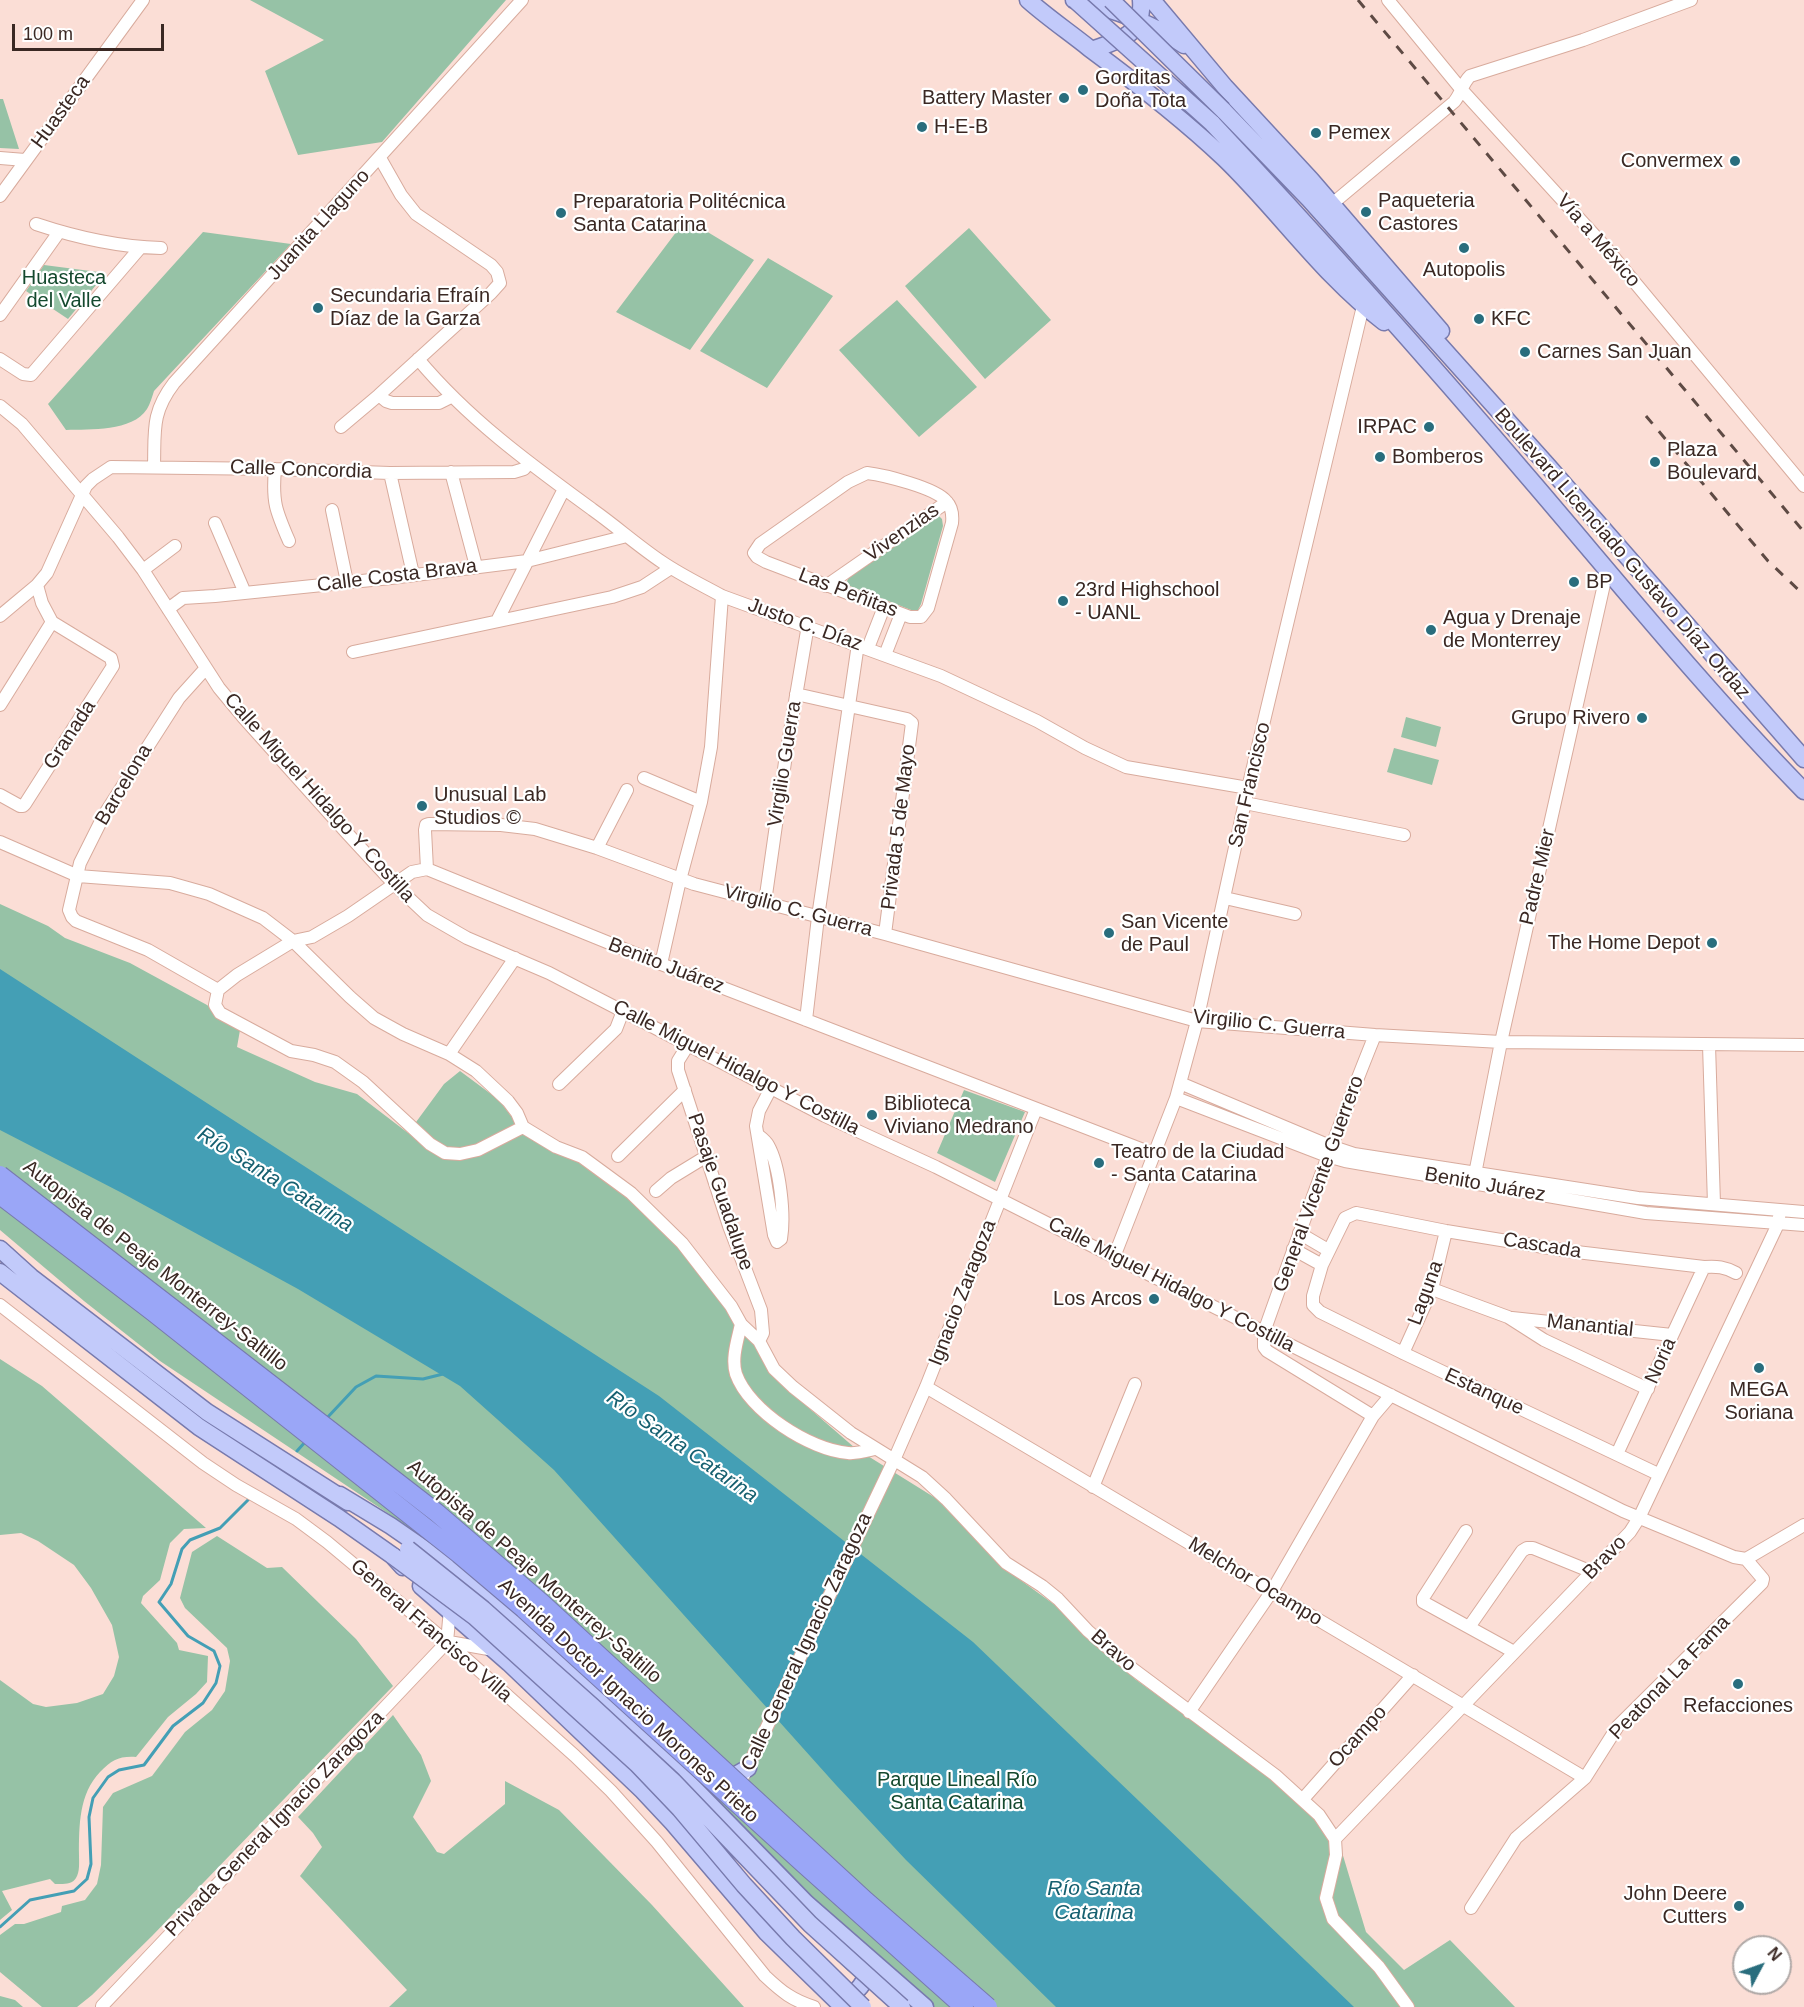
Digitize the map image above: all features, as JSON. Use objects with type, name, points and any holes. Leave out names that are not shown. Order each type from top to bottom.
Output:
[{"type":"highway","name":"Autopista de Peaje Monterrey-Saltillo","points":[[0,1175],[437,1513],[543,1604],[866,1901],[988,2007]]},
{"type":"highway","name":"Autopista de Peaje Monterrey-Saltillo","points":[[0,1195],[152,1311],[459,1554],[524,1609],[964,2007]]},
{"type":"main road","points":[[1074,0],[1110,8],[1140,19],[1204,62]]},
{"type":"main road","name":"Boulevard Licenciado Gustavo Díaz Ordaz","points":[[1074,0],[1212,123],[1297,213],[1607,571],[1804,791]]},
{"type":"main road","name":"Boulevard Licenciado Gustavo Díaz Ordaz","points":[[1111,0],[1223,110],[1309,199],[1600,524],[1804,759]]},
{"type":"main road","points":[[1092,50],[1122,39],[1133,31],[1140,19],[1141,0]]},
{"type":"main road","name":"Boulevard Licenciado Gustavo Díaz Ordaz","points":[[1152,0],[1437,327],[1467,366],[1481,392]]},
{"type":"main road","name":"Boulevard Licenciado Gustavo Díaz Ordaz","points":[[1033,2],[1169,111],[1222,157],[1266,200],[1321,263],[1363,306],[1411,342]]},
{"type":"main road","points":[[1169,111],[1157,97],[1152,85],[1153,71],[1161,60],[1173,53],[1186,53],[1204,62]]},
{"type":"main road","points":[[1782,735],[1804,749]]},
{"type":"main road","points":[[1780,766],[1804,807]]},
{"type":"main road","name":"Avenida Doctor Ignacio Morones Prieto","points":[[0,1249],[31,1277],[207,1412],[391,1526],[459,1573],[532,1635],[683,1777],[806,1903],[925,2007]]},
{"type":"main road","name":"Avenida Doctor Ignacio Morones Prieto","points":[[0,1272],[199,1427],[401,1552],[483,1609],[584,1698],[673,1781],[810,1924],[902,2007]]},
{"type":"main road","name":"Avenida Doctor Ignacio Morones Prieto","points":[[340,1496],[637,1764],[680,1809],[744,1885],[793,1938],[863,2007]]},
{"type":"main road","name":"Avenida Doctor Ignacio Morones Prieto","points":[[401,1552],[419,1584],[509,1663],[643,1791],[767,1933],[811,1977],[818,1990],[833,2004]]},
{"type":"main road","points":[[509,1663],[532,1635]]},
{"type":"main road","points":[[643,1791],[652,1779],[664,1772],[696,1781],[717,1781],[736,1775],[748,1768]]},
{"type":"main road","points":[[748,1768],[742,1800],[752,1835],[770,1867]]},
{"type":"main road","points":[[833,2004],[859,1989],[866,1979],[867,1967],[863,1954]]},
{"type":"main road","points":[[885,2007],[904,1988]]},
{"type":"street","name":"Huasteca","points":[[0,196],[143,0]]},
{"type":"street","name":"Juanita Llaguno","points":[[154,466],[157,412],[168,391],[522,0]]},
{"type":"street","name":"Vía a México","points":[[1388,0],[1461,89],[1607,249],[1804,486]]},
{"type":"street","points":[[1332,204],[1454,102],[1470,76],[1583,40],[1691,0]]},
{"type":"street","points":[[0,158],[25,160]]},
{"type":"street","points":[[341,427],[492,293],[500,283],[497,272],[491,265],[416,214],[401,195],[380,158]]},
{"type":"street","points":[[36,224],[59,232],[140,248],[161,248]]},
{"type":"street","points":[[0,315],[59,232]]},
{"type":"street","points":[[2,365],[31,375],[140,248]]},
{"type":"street","name":"San Francisco","points":[[1114,1257],[1176,1098],[1197,1021],[1248,788],[1363,306]]},
{"type":"street","name":"Justo C. Díaz","points":[[418,359],[451,397],[529,463],[671,568],[722,596],[863,646],[964,686],[1126,767],[1248,788]]},
{"type":"street","points":[[379,395],[392,403],[438,403],[451,397]]},
{"type":"street","name":"Calle Miguel Hidalgo Y Costilla","points":[[0,406],[22,424],[143,570],[219,688],[394,884],[427,915],[468,938],[623,1011],[771,1088],[1639,1518],[1746,1560]]},
{"type":"street","name":"Calle Concordia","points":[[81,494],[93,478],[111,467],[154,466],[390,473],[514,472],[524,469],[529,463]]},
{"type":"street","points":[[275,469],[276,512],[289,541]]},
{"type":"street","points":[[451,472],[476,566]]},
{"type":"street","name":"Las Peñitas","points":[[867,472],[938,494],[947,502],[953,515],[952,523],[928,608],[921,617],[910,617],[826,586],[766,562],[754,553],[848,482],[867,472]]},
{"type":"street","points":[[390,473],[413,574]]},
{"type":"street","points":[[498,621],[564,489]]},
{"type":"street","points":[[0,616],[37,585],[47,573],[81,494]]},
{"type":"street","name":"Vivenzias","points":[[826,586],[947,502]]},
{"type":"street","points":[[332,510],[346,582]]},
{"type":"street","points":[[215,523],[245,593]]},
{"type":"street","name":"Calle Costa Brava","points":[[168,609],[183,598],[527,561],[627,536]]},
{"type":"street","points":[[143,570],[175,546]]},
{"type":"street","points":[[353,652],[628,593],[642,587],[671,568]]},
{"type":"street","name":"Padre Mier","points":[[1474,1178],[1501,1042],[1607,571]]},
{"type":"street","points":[[0,705],[52,622],[42,603],[37,585]]},
{"type":"street","points":[[661,964],[701,801],[711,747],[722,596]]},
{"type":"street","points":[[806,1020],[818,917],[849,705],[863,646],[884,607]]},
{"type":"street","points":[[885,655],[901,614]]},
{"type":"street","name":"Granada","points":[[0,795],[22,806],[27,802],[112,670],[111,658],[52,622]]},
{"type":"street","name":"Virgilio Guerra","points":[[765,902],[808,626]]},
{"type":"street","name":"Barcelona","points":[[206,668],[179,698],[104,815],[80,862],[69,906],[70,915],[76,921],[148,950],[218,990]]},
{"type":"street","points":[[796,694],[849,705]]},
{"type":"street","name":"Privada 5 de Mayo","points":[[849,705],[911,721],[912,726],[885,934]]},
{"type":"street","points":[[644,778],[701,801]]},
{"type":"street","points":[[597,848],[627,790]]},
{"type":"street","points":[[1245,802],[1404,835]]},
{"type":"street","name":"Virgilio C. Guerra","points":[[427,869],[424,834],[426,825],[432,823],[501,825],[535,829],[597,848],[681,880],[1197,1021],[1501,1042],[1804,1045]]},
{"type":"street","points":[[0,842],[78,876],[170,883],[209,894],[263,918],[293,940],[374,1018],[403,1034],[450,1054],[476,1071],[508,1101],[517,1113],[522,1127],[478,1150],[460,1154],[445,1153],[430,1144],[363,1082],[335,1062],[291,1051],[262,1037],[217,1010],[215,1003],[218,990],[237,975],[293,940],[312,937],[348,916],[412,872],[427,869]]},
{"type":"street","name":"Benito Juárez","points":[[427,869],[661,964],[1154,1154]]},
{"type":"street","points":[[1225,898],[1295,914]]},
{"type":"street","points":[[450,1054],[514,958]]},
{"type":"street","points":[[559,1084],[616,1029],[623,1011]]},
{"type":"street","name":"General Vicente Guerrero","points":[[1264,1332],[1329,1151],[1375,1035]]},
{"type":"street","name":"Pasaje Guadalupe","points":[[688,1045],[677,1065],[729,1226],[761,1310],[763,1333],[759,1341]]},
{"type":"street","points":[[1709,1045],[1714,1204]]},
{"type":"street","name":"Benito Juárez","points":[[1180,1083],[1329,1151]]},
{"type":"street","points":[[771,1088],[759,1111],[757,1130],[769,1146],[776,1167],[772,1181],[781,1201],[782,1233],[777,1242]]},
{"type":"street","points":[[618,1156],[684,1090]]},
{"type":"street","name":"Benito Juárez","points":[[1176,1098],[1329,1151],[1354,1154],[1646,1213],[1804,1225]]},
{"type":"street","name":"Ignacio Zaragoza","points":[[886,1475],[926,1387],[1036,1109]]},
{"type":"street","name":"Pasaje Guadalupe","points":[[522,1127],[556,1147],[582,1157],[650,1209],[682,1243],[731,1306],[741,1324],[759,1341],[774,1369],[851,1433],[894,1460]]},
{"type":"street","points":[[656,1191],[671,1178],[707,1156]]},
{"type":"street","name":"Benito Juárez","points":[[1474,1178],[1638,1198],[1804,1212]]},
{"type":"street","name":"Bravo","points":[[894,1460],[921,1477],[946,1499],[1006,1563],[1042,1586],[1133,1670],[1275,1774],[1319,1815],[1335,1839],[1630,1532],[1639,1518],[1778,1224],[1780,1211]]},
{"type":"street","name":"Cascada","points":[[1328,1250],[1348,1215],[1356,1213],[1446,1231],[1568,1251],[1704,1267],[1726,1267],[1736,1273]]},
{"type":"street","name":"Laguna","points":[[1403,1353],[1432,1289],[1446,1231]]},
{"type":"street","points":[[1293,1249],[1322,1265],[1328,1250],[1299,1233]]},
{"type":"street","name":"Estanque","points":[[1322,1265],[1313,1296],[1313,1305],[1326,1316],[1658,1474]]},
{"type":"street","name":"Noria","points":[[1617,1454],[1704,1267]]},
{"type":"street","name":"Manantial","points":[[1432,1289],[1508,1317],[1544,1340],[1648,1389]]},
{"type":"street","name":"General Francisco Villa","points":[[0,1305],[203,1463],[236,1485],[297,1519],[447,1642],[611,1791],[657,1842],[765,1976],[794,2000],[814,2007]]},
{"type":"street","name":"Manantial","points":[[1508,1317],[1672,1335]]},
{"type":"street","points":[[741,1324],[734,1361],[736,1373],[754,1401],[771,1417],[809,1442],[830,1450],[849,1453],[875,1449]]},
{"type":"street","points":[[1264,1332],[1264,1347],[1268,1351],[1373,1416]]},
{"type":"street","points":[[1093,1487],[1135,1384]]},
{"type":"street","name":"Melchor Ocampo","points":[[926,1387],[1585,1778]]},
{"type":"street","points":[[1189,1712],[1272,1591],[1373,1416],[1391,1395]]},
{"type":"street","name":"Calle General Ignacio Zaragoza","points":[[720,1878],[718,1858],[720,1838],[728,1806],[886,1475]]},
{"type":"street","points":[[1746,1560],[1804,1526]]},
{"type":"street","points":[[1466,1532],[1423,1599],[1424,1603],[1514,1652]]},
{"type":"street","points":[[1469,1627],[1522,1551],[1527,1548],[1533,1548],[1592,1572]]},
{"type":"street","name":"Peatonal La Fama","points":[[1471,1908],[1516,1838],[1585,1778],[1618,1726],[1762,1583],[1763,1579],[1746,1560]]},
{"type":"street","points":[[450,1609],[447,1642],[494,1650]]},
{"type":"street","name":"Privada General Ignacio Zaragoza","points":[[102,2006],[447,1642]]},
{"type":"street","name":"Ocampo","points":[[1303,1799],[1413,1675]]},
{"type":"street","points":[[1335,1839],[1336,1855],[1326,1898],[1328,1909],[1333,1919],[1379,1967],[1408,2007]]},
{"type":"green space","points":[[250,0],[506,0],[382,142],[298,155],[265,71],[324,40]]},
{"type":"green space","points":[[0,99],[3,99],[19,149],[0,148]]},
{"type":"green space","points":[[686,219],[754,260],[690,350],[616,312]]},
{"type":"green space","points":[[969,228],[1051,320],[985,379],[905,286]]},
{"type":"green space","points":[[203,232],[291,244],[154,391],[148,407],[140,416],[131,422],[110,428],[66,430],[48,404]]},
{"type":"green space","points":[[768,258],[833,296],[767,388],[700,351]]},
{"type":"green space","name":"Huasteca del Valle","points":[[44,265],[106,273],[68,319],[26,291]]},
{"type":"green space","points":[[897,300],[977,387],[919,437],[839,350]]},
{"type":"green space","points":[[939,516],[943,526],[918,610],[911,610],[850,586],[847,581],[850,576],[933,517]]},
{"type":"green space","points":[[1406,717],[1441,727],[1436,747],[1401,737]]},
{"type":"green space","points":[[1394,748],[1439,760],[1432,785],[1387,772]]},
{"type":"green space","name":"Parque Lineal Río Santa Catarina","points":[[0,904],[48,926],[65,938],[130,963],[207,1005],[240,1030],[237,1047],[315,1082],[357,1094],[408,1133],[444,1084],[460,1071],[499,1100],[523,1132],[582,1163],[637,1205],[677,1243],[795,1396],[855,1448],[937,1499],[1001,1566],[1077,1621],[1135,1679],[1277,1782],[1338,1839],[1366,1932],[1404,1970],[1450,1940],[1515,2007],[890,2007],[847,1970],[805,1929],[463,1572],[392,1516],[160,1361],[0,1230]]},
{"type":"green space","points":[[964,1090],[1025,1112],[995,1182],[937,1153]]},
{"type":"green space","points":[[0,1359],[42,1386],[206,1528],[184,1529],[170,1543],[160,1580],[143,1596],[141,1603],[177,1643],[179,1650],[208,1656],[207,1682],[196,1694],[168,1717],[136,1757],[120,1758],[112,1762],[93,1781],[82,1810],[79,1832],[79,1870],[74,1880],[67,1884],[55,1884],[50,1879],[2,1891],[12,1910],[0,1920],[0,1680],[33,1704],[46,1707],[77,1703],[103,1694],[114,1676],[119,1657],[112,1625],[91,1588],[74,1565],[38,1541],[21,1533],[0,1535]]},
{"type":"green space","points":[[217,1536],[267,1568],[282,1567],[356,1639],[393,1686],[152,1936],[92,1995],[77,2007],[42,2007],[0,1972],[0,1935],[15,1924],[24,1924],[61,1912],[62,1906],[85,1900],[97,1884],[101,1865],[103,1807],[113,1793],[152,1776],[185,1732],[212,1710],[225,1691],[230,1661],[227,1648],[185,1608],[180,1598],[192,1552]]},
{"type":"green space","points":[[393,1715],[421,1755],[431,1781],[413,1817],[437,1852],[444,1854],[505,1804],[505,1781],[559,1810],[652,1905],[744,2007],[389,2007],[407,1990],[300,1876],[322,1847],[298,1817]]},
{"type":"green space","points":[[0,1996],[15,2000],[23,2007],[0,2007]]},
{"type":"water","name":"Río Santa Catarina","points":[[0,969],[659,1396],[973,1642],[1354,2007],[1056,2007],[906,1860],[554,1470],[460,1386],[298,1289],[122,1193],[0,1130]]},
{"type":"waterway","points":[[326,1419],[356,1387],[376,1376],[423,1379],[443,1374]]},
{"type":"waterway","points":[[297,1451],[306,1441]]},
{"type":"waterway","points":[[0,1927],[30,1900],[74,1891],[87,1879],[91,1864],[89,1817],[93,1798],[108,1777],[119,1770],[144,1765],[173,1726],[203,1703],[216,1683],[220,1666],[214,1651],[188,1636],[159,1602],[171,1584],[182,1549],[190,1540],[220,1528],[249,1499]]},
{"type":"railway","points":[[1358,0],[1804,532]]},
{"type":"railway","points":[[1646,416],[1768,561],[1804,595]]},
{"type":"place","name":"Gorditas Doña Tota","points":[[1083,90]]},
{"type":"place","name":"Battery Master","points":[[1064,98]]},
{"type":"place","name":"H-E-B","points":[[922,127]]},
{"type":"place","name":"Pemex","points":[[1316,133]]},
{"type":"place","name":"Convermex","points":[[1735,161]]},
{"type":"place","name":"Paqueteria Castores","points":[[1366,212]]},
{"type":"place","name":"Preparatoria Politécnica Santa Catarina","points":[[561,213]]},
{"type":"place","name":"Autopolis","points":[[1464,248]]},
{"type":"place","name":"Secundaria Efraín Díaz de la Garza","points":[[318,308]]},
{"type":"place","name":"KFC","points":[[1479,319]]},
{"type":"place","name":"Carnes San Juan","points":[[1525,352]]},
{"type":"place","name":"IRPAC","points":[[1429,427]]},
{"type":"place","name":"Bomberos","points":[[1380,457]]},
{"type":"place","name":"Plaza Boulevard","points":[[1655,462]]},
{"type":"place","name":"BP","points":[[1574,582]]},
{"type":"place","name":"23rd Highschool - UANL","points":[[1063,601]]},
{"type":"place","name":"Agua y Drenaje de Monterrey","points":[[1431,630]]},
{"type":"place","name":"Grupo Rivero","points":[[1642,718]]},
{"type":"place","name":"Unusual Lab Studios ©","points":[[422,806]]},
{"type":"place","name":"San Vicente de Paul","points":[[1109,933]]},
{"type":"place","name":"The Home Depot","points":[[1712,943]]},
{"type":"place","name":"Biblioteca Viviano Medrano","points":[[872,1115]]},
{"type":"place","name":"Teatro de la Ciudad - Santa Catarina","points":[[1099,1163]]},
{"type":"place","name":"Los Arcos","points":[[1154,1299]]},
{"type":"place","name":"MEGA Soriana","points":[[1759,1368]]},
{"type":"place","name":"Refacciones","points":[[1738,1684]]},
{"type":"place","name":"John Deere Cutters","points":[[1739,1906]]}]
